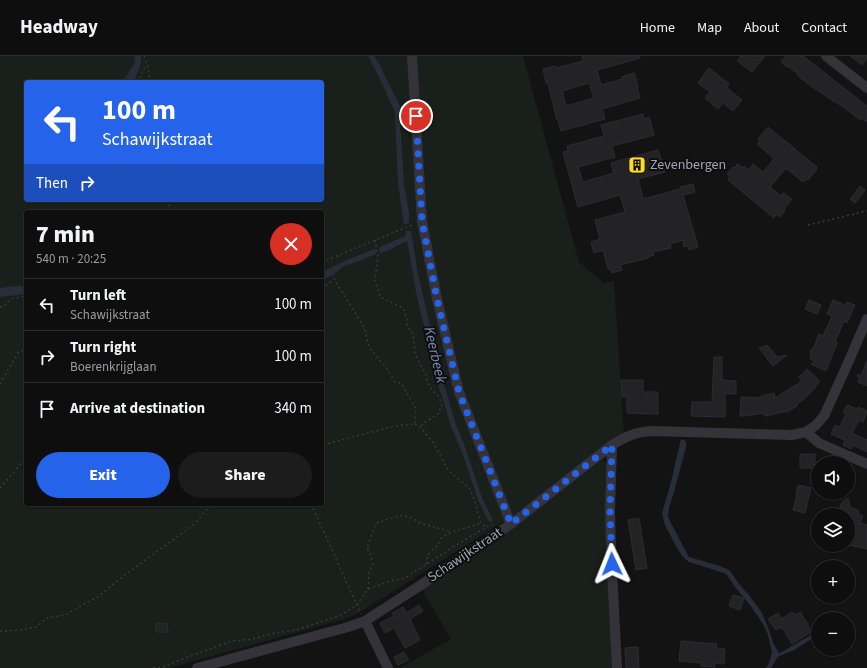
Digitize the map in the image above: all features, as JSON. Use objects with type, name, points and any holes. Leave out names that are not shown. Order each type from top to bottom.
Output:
[{"type":"street","points":[[412,56],[422,221],[437,299],[459,392],[511,524]]},
{"type":"street","points":[[826,56],[867,88]]},
{"type":"street","points":[[867,319],[824,416],[816,425],[806,432],[819,443],[867,464]]},
{"type":"street","name":"Schawijkstraat","points":[[196,668],[348,627],[365,621],[511,524],[612,445],[626,436],[641,431],[792,435],[806,432]]},
{"type":"street","points":[[612,445],[610,511],[617,668]]},
{"type":"street","points":[[365,621],[388,668]]},
{"type":"path","points":[[144,56],[150,80]]},
{"type":"path","points":[[139,80],[147,64]]},
{"type":"path","points":[[808,225],[867,211]]},
{"type":"path","points":[[324,261],[422,221]]},
{"type":"path","points":[[375,240],[378,256],[375,280],[380,297],[403,308],[407,318],[407,326],[413,334],[415,354],[426,375],[427,382],[439,397],[442,405],[438,414],[422,424],[421,428]]},
{"type":"path","points":[[324,286],[334,279],[364,327],[369,347],[386,367],[395,382],[401,383],[416,409],[416,424]]},
{"type":"path","points":[[0,307],[3,307],[12,299],[24,296]]},
{"type":"path","points":[[0,384],[18,351],[24,350]]},
{"type":"path","points":[[324,444],[395,426],[416,424],[433,442],[448,470],[470,489],[480,521],[485,527]]},
{"type":"path","points":[[0,488],[24,460]]},
{"type":"path","points":[[0,631],[20,630],[36,627],[47,618],[66,615],[100,596],[163,546],[188,529],[205,511],[212,506]]},
{"type":"path","points":[[312,506],[357,605]]},
{"type":"path","points":[[153,668],[168,666],[177,661],[232,641],[253,639],[270,634],[296,630],[339,616],[357,605],[368,589],[369,573],[372,564],[367,548],[376,523],[403,515],[420,523],[452,532]]},
{"type":"path","points":[[426,565],[428,555],[438,545],[441,538],[452,532],[482,523]]},
{"type":"path","points":[[368,589],[390,581],[405,578],[488,526]]},
{"type":"shaded area","points":[[0,56],[523,56],[579,262],[604,283],[614,281],[624,435],[508,519],[351,617],[170,668],[0,668]]},
{"type":"shaded area","points":[[603,459],[608,464],[614,668],[400,668],[451,639],[422,590],[512,529]]},
{"type":"water","points":[[134,56],[141,56],[141,63],[134,80],[124,80],[135,62]]},
{"type":"water","points":[[368,56],[374,56],[378,62],[401,109],[400,130],[404,185],[409,213],[409,223],[404,224],[398,184],[395,112]]},
{"type":"water","name":"Keerbeek","points":[[406,231],[411,231],[418,274],[438,364],[456,425],[481,495],[493,521],[490,522],[478,500],[463,455],[450,424],[440,391],[417,297],[407,241],[380,253],[380,247],[405,236]]},
{"type":"water","points":[[374,249],[376,250],[376,254],[344,266],[333,275],[324,279],[324,271]]},
{"type":"water","points":[[24,286],[24,294],[0,297],[0,288]]},
{"type":"water","points":[[681,439],[686,441],[686,447],[668,516],[689,557],[720,566],[731,572],[762,613],[773,643],[779,653],[811,635],[811,639],[794,650],[779,656],[771,668],[766,668],[772,653],[768,635],[763,624],[750,605],[727,575],[689,562],[682,556],[676,546],[665,525],[662,513]]},
{"type":"building","points":[[582,56],[640,56],[640,58],[597,70],[601,85],[623,79],[622,77],[634,73],[640,98],[602,109],[605,119],[561,131],[543,69],[555,66],[556,68],[583,61]],"holes":[[[589,83],[594,98],[566,106],[562,91]]]},
{"type":"building","points":[[741,56],[765,56],[752,72],[737,61]]},
{"type":"building","points":[[786,56],[803,56],[867,106],[867,122],[861,118],[860,120],[836,102],[816,90],[788,66],[787,67],[781,62]]},
{"type":"building","points":[[850,56],[867,56],[867,58],[862,65]]},
{"type":"building","points":[[709,68],[729,84],[727,88],[742,100],[733,111],[723,103],[718,109],[705,98],[710,92],[698,83]]},
{"type":"building","name":"Zevenbergen","points":[[643,114],[644,119],[649,117],[654,135],[612,146],[615,157],[578,167],[583,182],[614,173],[611,163],[658,150],[665,172],[638,179],[643,199],[693,184],[695,192],[683,195],[698,247],[689,250],[688,246],[684,247],[683,240],[670,244],[671,248],[653,252],[654,255],[648,258],[620,265],[622,270],[612,273],[610,269],[608,269],[603,250],[594,253],[591,242],[600,239],[595,220],[625,212],[620,195],[578,207],[563,152],[568,151],[567,146],[604,136],[601,125]]},
{"type":"building","points":[[768,127],[817,167],[808,180],[806,179],[803,182],[786,168],[770,187],[781,196],[783,193],[792,199],[780,217],[776,214],[774,218],[728,180],[730,176],[727,174],[738,164],[749,170],[753,164],[763,172],[774,159],[757,144],[760,141],[758,139]]},
{"type":"building","points":[[860,186],[865,190],[855,203],[850,199]]},
{"type":"building","points":[[809,300],[821,305],[817,314],[805,309]]},
{"type":"building","points":[[833,300],[845,305],[847,302],[855,305],[847,323],[844,321],[835,342],[837,343],[826,371],[811,364],[815,361],[810,359],[810,352],[811,349],[813,349],[819,334],[823,336],[832,316],[827,314]]},
{"type":"building","points":[[767,345],[777,357],[787,355],[773,366],[759,348]]},
{"type":"building","points":[[714,357],[722,357],[722,380],[736,381],[736,394],[725,394],[725,417],[691,416],[692,402],[712,402]]},
{"type":"building","points":[[867,361],[867,386],[858,382],[859,378],[857,375],[861,375]]},
{"type":"building","points":[[807,369],[820,381],[804,399],[796,405],[797,406],[787,412],[765,416],[765,413],[740,416],[741,397],[762,398],[761,396],[774,393],[775,398],[802,381],[799,377]]},
{"type":"building","points":[[621,380],[643,380],[643,392],[658,392],[658,414],[627,413],[627,397],[622,397]]},
{"type":"building","points":[[847,405],[857,409],[858,407],[867,411],[863,422],[859,420],[852,433],[867,440],[867,452],[853,445],[851,449],[843,445],[845,440],[831,434],[835,425],[840,427],[846,414],[843,412]]},
{"type":"building","points":[[800,454],[815,454],[815,456],[811,456],[811,468],[800,468]]},
{"type":"building","points":[[798,485],[811,488],[805,513],[793,510]]},
{"type":"building","points":[[848,500],[850,507],[852,508],[840,508],[842,502]]},
{"type":"building","points":[[855,509],[859,511],[858,514],[863,516],[860,523],[867,525],[867,549],[855,546]]},
{"type":"building","points":[[639,518],[647,568],[636,570],[628,520]]},
{"type":"building","points":[[733,595],[744,598],[740,610],[729,606]]},
{"type":"building","points":[[419,605],[423,611],[410,619],[420,640],[405,648],[394,628],[385,633],[380,623],[394,616],[392,613],[403,607],[407,613]]},
{"type":"building","points":[[792,612],[795,615],[800,612],[811,632],[792,644],[782,627],[776,630],[768,619],[778,613],[781,619]]},
{"type":"building","points":[[156,623],[167,623],[168,632],[156,632]]},
{"type":"building","points":[[681,641],[717,644],[716,648],[725,649],[724,664],[715,663],[715,667],[701,666],[701,663],[679,661]]},
{"type":"building","points":[[638,647],[639,668],[626,668],[625,648]]},
{"type":"building","points":[[404,652],[409,660],[398,665],[394,657]]},
{"type":"place","name":"Zevenbergen","points":[[637,165]]},
{"type":"route","points":[[416,116],[422,221],[437,299],[459,392],[511,524],[612,445],[610,511],[612,564]]}]
